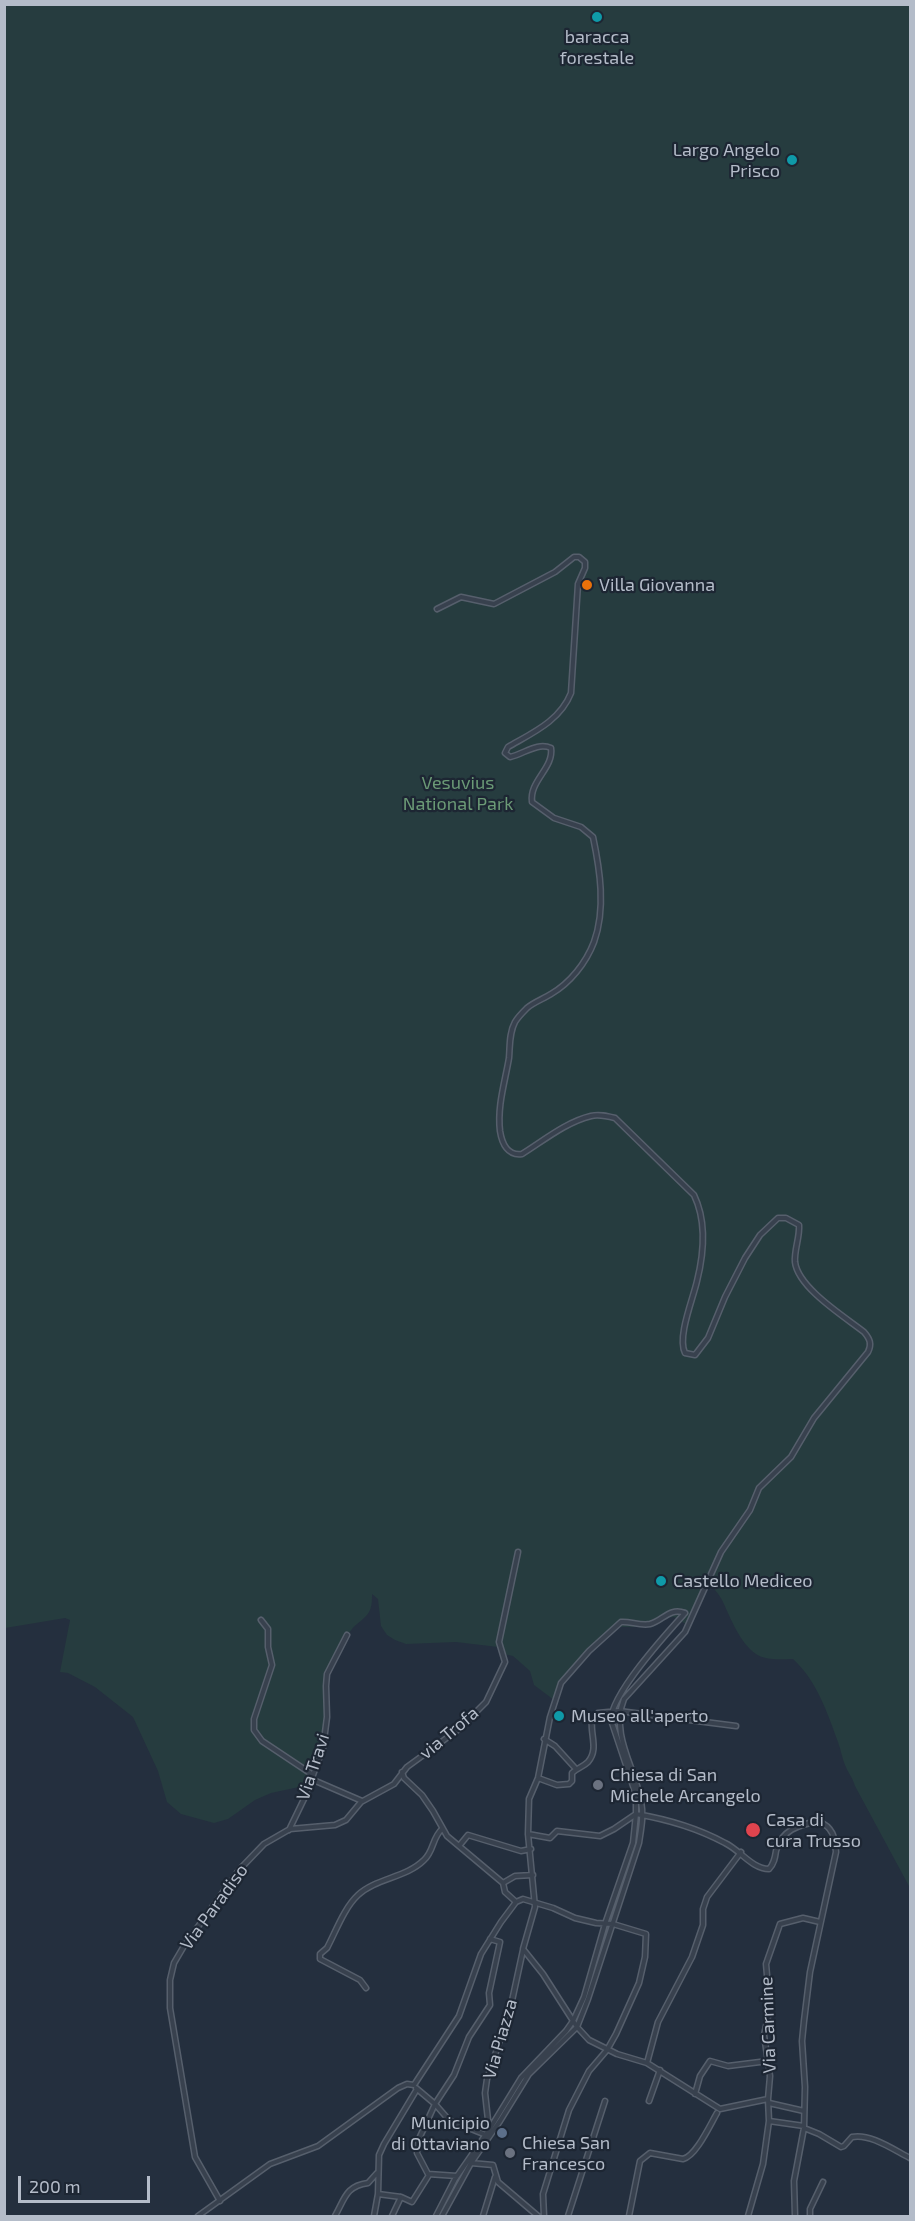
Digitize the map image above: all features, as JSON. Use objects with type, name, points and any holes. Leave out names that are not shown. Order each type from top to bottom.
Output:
[{"type":"street","points":[[436,2217],[457,2176],[500,2121],[529,2074],[577,2027],[588,1999],[639,1843],[643,1815],[640,1795],[620,1730],[619,1711],[624,1699],[681,1637],[721,1552],[750,1510],[754,1497],[766,1480],[791,1457],[814,1418],[868,1353],[871,1346],[870,1338],[821,1299],[798,1272],[795,1262],[799,1225],[786,1218],[778,1218],[760,1234],[745,1258],[708,1338],[695,1355],[685,1353],[683,1344],[687,1317],[701,1261],[703,1237],[702,1210],[694,1195],[615,1118],[602,1115],[591,1116],[573,1123],[522,1154],[515,1155],[508,1151],[501,1133],[499,1117],[511,1034],[516,1020],[527,1007],[562,987],[573,977],[594,942],[600,915],[599,872],[593,837],[581,827],[554,818],[532,802],[531,795],[535,786],[552,757],[551,748],[538,747],[510,757],[505,753],[508,747],[541,728],[567,705],[571,693],[578,584],[585,568],[585,562],[579,557],[574,557],[555,572],[494,604],[461,597],[437,609]]},
{"type":"street","name":"via Trofa","points":[[402,1772],[459,1729],[486,1702],[505,1662],[499,1642],[518,1552]]},
{"type":"street","points":[[536,1902],[528,1834],[529,1799],[538,1778],[544,1739],[561,1683],[589,1651],[624,1621],[652,1624],[678,1611],[685,1613],[689,1618]]},
{"type":"street","points":[[442,2217],[469,2162],[525,2072],[573,2021],[584,1997],[605,1924],[633,1843],[636,1814],[636,1795],[611,1720],[611,1712],[643,1663],[685,1613]]},
{"type":"street","points":[[261,1620],[268,1629],[268,1647],[272,1665],[254,1719],[254,1730],[262,1741],[312,1777],[362,1802]]},
{"type":"street","name":"Via Travi","points":[[288,1830],[312,1777],[324,1739],[327,1717],[327,1674],[347,1635]]},
{"type":"street","points":[[538,1778],[564,1786],[572,1781],[572,1773],[583,1767],[593,1753],[591,1726],[594,1715],[598,1713],[619,1711],[736,1726]]},
{"type":"street","points":[[544,1739],[555,1746],[576,1769]]},
{"type":"street","points":[[402,1772],[404,1778],[433,1811],[447,1836],[503,1883],[505,1892],[516,1902]]},
{"type":"street","name":"Via Paradiso","points":[[220,2201],[195,2157],[170,2007],[170,1980],[174,1963],[239,1870],[264,1844],[288,1830],[329,1826],[342,1822],[362,1802],[394,1784],[402,1772]]},
{"type":"street","points":[[528,1834],[550,1838],[557,1831],[600,1836],[636,1814],[643,1815],[663,1818],[724,1842],[762,1869],[769,1869],[774,1862],[778,1845],[788,1832],[818,1821],[832,1829],[836,1852],[810,1972],[802,2041],[806,2087],[804,2127],[794,2181],[795,2217]]},
{"type":"street","points":[[366,1988],[360,1980],[320,1959],[320,1954],[327,1947],[357,1896],[424,1861],[429,1856],[434,1838],[442,1829]]},
{"type":"street","points":[[459,1846],[468,1834],[520,1851],[531,1849]]},
{"type":"street","points":[[647,2063],[658,2022],[692,1957],[703,1925],[703,1909],[707,1897],[741,1852]]},
{"type":"street","points":[[503,1883],[515,1876],[533,1875]]},
{"type":"street","points":[[374,2217],[378,2194],[379,2155],[384,2144],[459,2016],[474,1970],[490,1939],[516,1902],[523,1899],[575,1918],[612,1924],[646,1934],[639,1983],[616,2034],[607,2050],[589,2071],[569,2110],[543,2194],[544,2217]]},
{"type":"street","name":"Via Piazza","points":[[487,2132],[485,2093],[487,2079],[510,2010],[536,1902]]},
{"type":"street","name":"Via Carmine","points":[[747,2217],[763,2164],[770,2121],[768,2101],[770,2076],[764,2035],[770,2000],[766,1964],[778,1926],[800,1918],[820,1922]]},
{"type":"street","points":[[430,2174],[417,2153],[418,2141],[435,2104],[454,2075],[469,2037],[490,2005],[489,1993],[500,1942],[490,1939]]},
{"type":"street","points":[[523,1949],[543,1974],[577,2027],[589,2040],[607,2050],[647,2063],[720,2109],[768,2101],[804,2111]]},
{"type":"street","points":[[694,2094],[700,2076],[710,2061],[728,2066],[768,2061]]},
{"type":"street","points":[[649,2101],[660,2070]]},
{"type":"street","points":[[198,2217],[270,2164],[318,2146],[398,2088],[407,2084],[416,2087],[449,2120],[487,2132]]},
{"type":"street","points":[[568,2217],[605,2101]]},
{"type":"street","points":[[629,2217],[640,2161],[650,2153],[687,2158],[696,2148],[717,2113]]},
{"type":"street","points":[[770,2121],[804,2127],[841,2147],[852,2137],[857,2136],[878,2142],[910,2158]]},
{"type":"street","points":[[469,2162],[494,2165],[498,2182],[538,2217]]},
{"type":"street","points":[[335,2217],[350,2190],[357,2184],[368,2183],[378,2172]]},
{"type":"street","points":[[430,2174],[457,2176]]},
{"type":"street","points":[[378,2194],[401,2197],[412,2202],[430,2174]]},
{"type":"street","points":[[483,2217],[495,2176]]},
{"type":"street","points":[[810,2217],[810,2209],[824,2182]]},
{"type":"street","points":[[392,2217],[401,2197]]},
{"type":"green space","name":"Vesuvius National Park","points":[[5,5],[910,5],[910,1888],[846,1768],[825,1708],[809,1677],[793,1659],[764,1658],[750,1649],[736,1630],[720,1597],[709,1583],[689,1626],[674,1617],[664,1618],[653,1627],[617,1627],[587,1655],[564,1682],[558,1703],[534,1685],[530,1671],[513,1656],[504,1654],[498,1647],[456,1642],[406,1644],[395,1640],[387,1635],[381,1626],[378,1599],[372,1594],[369,1612],[347,1636],[335,1657],[326,1681],[324,1703],[328,1711],[327,1742],[313,1784],[271,1793],[255,1800],[228,1819],[214,1823],[181,1814],[167,1802],[158,1771],[133,1717],[95,1687],[68,1673],[60,1672],[70,1620],[65,1618],[5,1628]]},
{"type":"place","name":"baracca forestale","points":[[597,17]]},
{"type":"place","name":"Largo Angelo Prisco","points":[[792,160]]},
{"type":"place","name":"Villa Giovanna","points":[[587,585]]},
{"type":"place","name":"Castello Mediceo","points":[[661,1581]]},
{"type":"place","name":"Museo all'aperto","points":[[559,1716]]},
{"type":"place","name":"Chiesa di San Michele Arcangelo","points":[[598,1785]]},
{"type":"place","name":"Casa di cura Trusso","points":[[753,1830]]},
{"type":"place","name":"Municipio di Ottaviano","points":[[502,2133]]},
{"type":"place","name":"Chiesa San Francesco","points":[[510,2153]]}]
